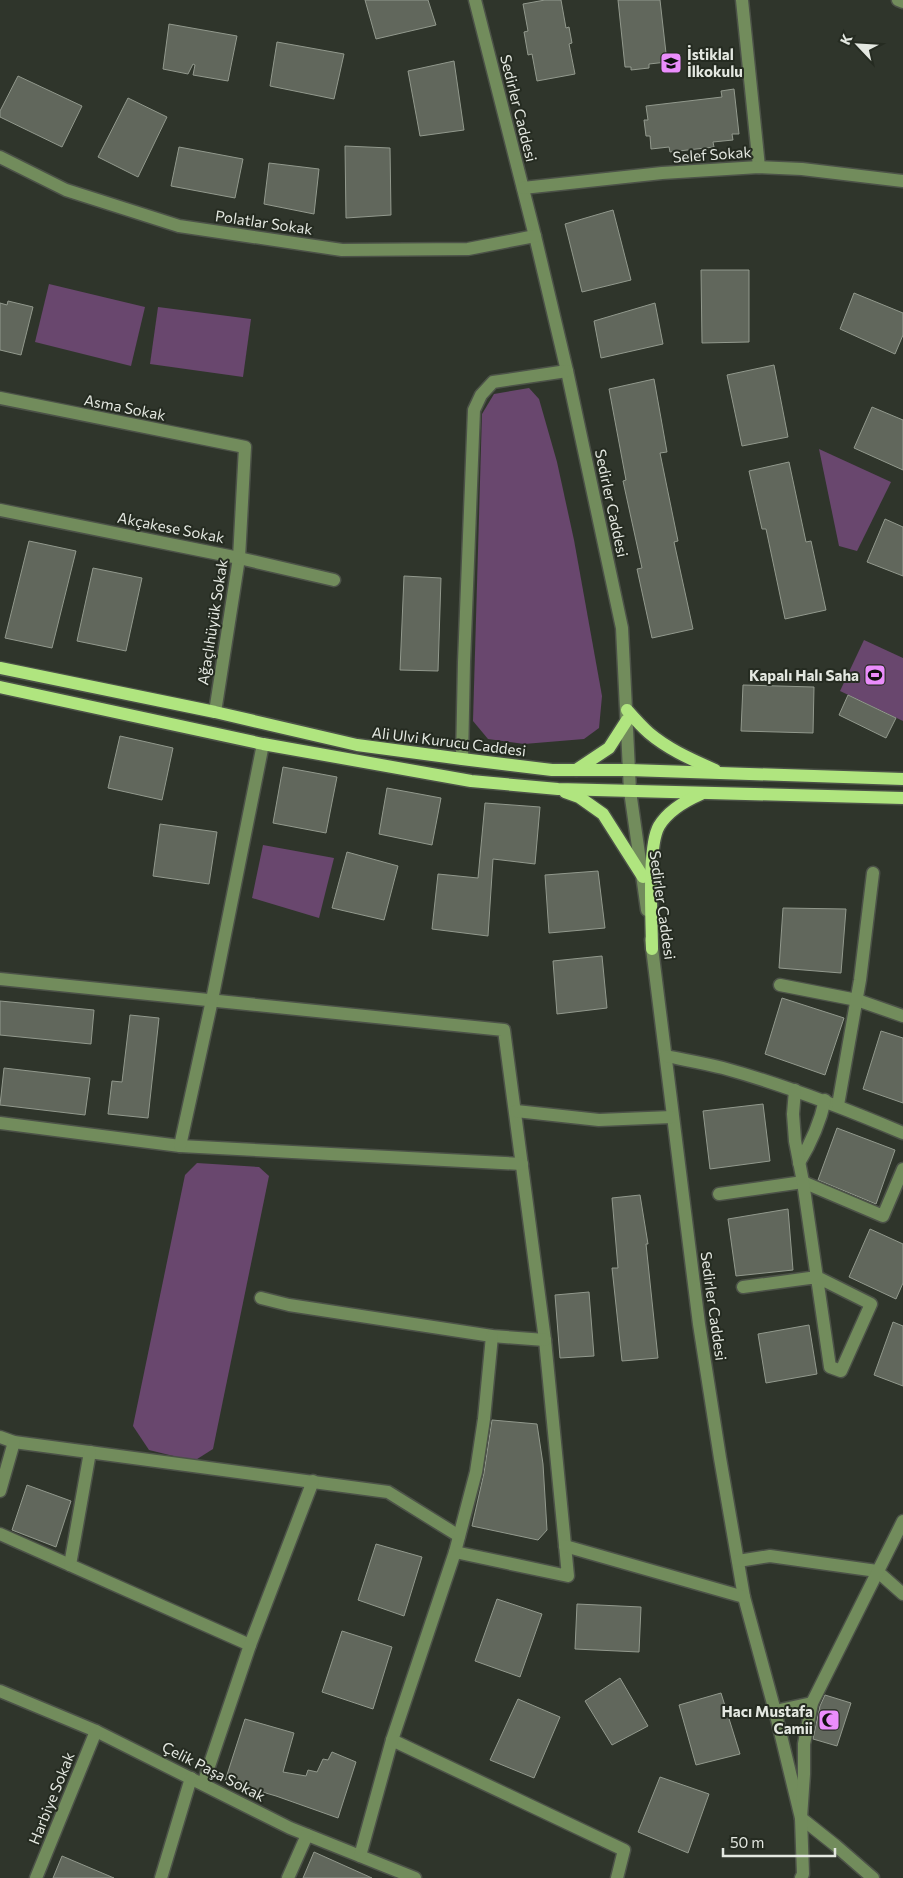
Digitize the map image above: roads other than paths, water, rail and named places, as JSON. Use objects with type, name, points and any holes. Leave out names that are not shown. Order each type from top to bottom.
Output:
[{"type":"main road","name":"Ali Ulvi Kurucu Caddesi","points":[[0,668],[215,712],[357,745],[462,759],[552,770],[630,770],[903,779]]},
{"type":"main road","points":[[0,687],[263,744],[471,781],[558,789],[903,798]]},
{"type":"main road","points":[[576,770],[609,748],[627,715],[665,744],[686,757],[722,773]]},
{"type":"main road","points":[[558,789],[579,797],[603,814],[643,877]]},
{"type":"main road","points":[[652,949],[652,846],[656,833],[658,827],[669,814],[684,802],[703,793]]},
{"type":"street","name":"Sedirler Caddesi","points":[[475,0],[567,371],[622,628],[630,791],[643,877],[672,1117],[700,1324],[744,1597],[801,1818]]},
{"type":"street","points":[[742,0],[760,167]]},
{"type":"street","points":[[898,0],[903,2]]},
{"type":"street","name":"Polatlar Sokak","points":[[0,157],[66,190],[179,226],[342,250],[468,249],[535,236]]},
{"type":"street","name":"Selef Sokak","points":[[523,188],[653,174],[760,167],[811,170],[903,181]]},
{"type":"street","points":[[462,759],[474,410],[481,395],[493,382],[567,371]]},
{"type":"street","name":"Asma Sokak","points":[[0,398],[244,447]]},
{"type":"street","name":"Ağaçlıhüyük Sokak","points":[[215,712],[239,558],[244,447]]},
{"type":"street","name":"Akçakese Sokak","points":[[0,510],[239,558],[334,580]]},
{"type":"street","points":[[180,1146],[212,1000],[263,744]]},
{"type":"street","points":[[838,1106],[857,1000],[874,873]]},
{"type":"street","points":[[0,979],[504,1030],[516,1111],[544,1340],[568,1576],[455,1552]]},
{"type":"street","points":[[780,985],[857,1000],[903,1016]]},
{"type":"street","points":[[666,1056],[722,1067],[795,1090],[825,1100],[903,1133]]},
{"type":"street","points":[[743,1287],[817,1276],[870,1304],[841,1371],[830,1367],[817,1276],[803,1182],[794,1141],[793,1114],[795,1090]]},
{"type":"street","points":[[799,1163],[811,1143],[821,1119],[825,1100]]},
{"type":"street","points":[[516,1111],[599,1120],[672,1117]]},
{"type":"street","points":[[0,1123],[180,1146],[522,1164]]},
{"type":"street","points":[[719,1194],[803,1182],[883,1216],[903,1169]]},
{"type":"street","points":[[261,1298],[289,1306],[492,1336],[544,1340]]},
{"type":"street","points":[[360,1856],[392,1740],[455,1552],[476,1472],[484,1419],[492,1336]]},
{"type":"street","points":[[0,1438],[14,1442],[388,1492],[459,1536]]},
{"type":"street","points":[[0,1491],[14,1442]]},
{"type":"street","points":[[70,1565],[90,1452]]},
{"type":"street","points":[[203,1784],[250,1645],[313,1481]]},
{"type":"street","points":[[802,1878],[801,1818],[804,1744],[812,1703],[903,1521]]},
{"type":"street","points":[[0,1534],[250,1645]]},
{"type":"street","points":[[565,1546],[744,1597]]},
{"type":"street","points":[[738,1561],[770,1556],[877,1571],[903,1594]]},
{"type":"street","name":"Çelik Paşa Sokak","points":[[0,1691],[96,1731],[307,1835],[415,1878]]},
{"type":"street","points":[[775,1712],[812,1703]]},
{"type":"street","name":"Harbiye Sokak","points":[[36,1878],[96,1731]]},
{"type":"street","points":[[392,1740],[624,1850],[617,1878]]},
{"type":"street","points":[[161,1878],[191,1778]]},
{"type":"street","points":[[801,1818],[873,1878]]},
{"type":"street","points":[[288,1878],[307,1835]]},
{"type":"place","name":"İstiklal İlkokulu","points":[[671,63]]},
{"type":"place","name":"Kapalı Halı Saha","points":[[875,675]]},
{"type":"place","name":"Hacı Mustafa Camii","points":[[829,1720]]}]
